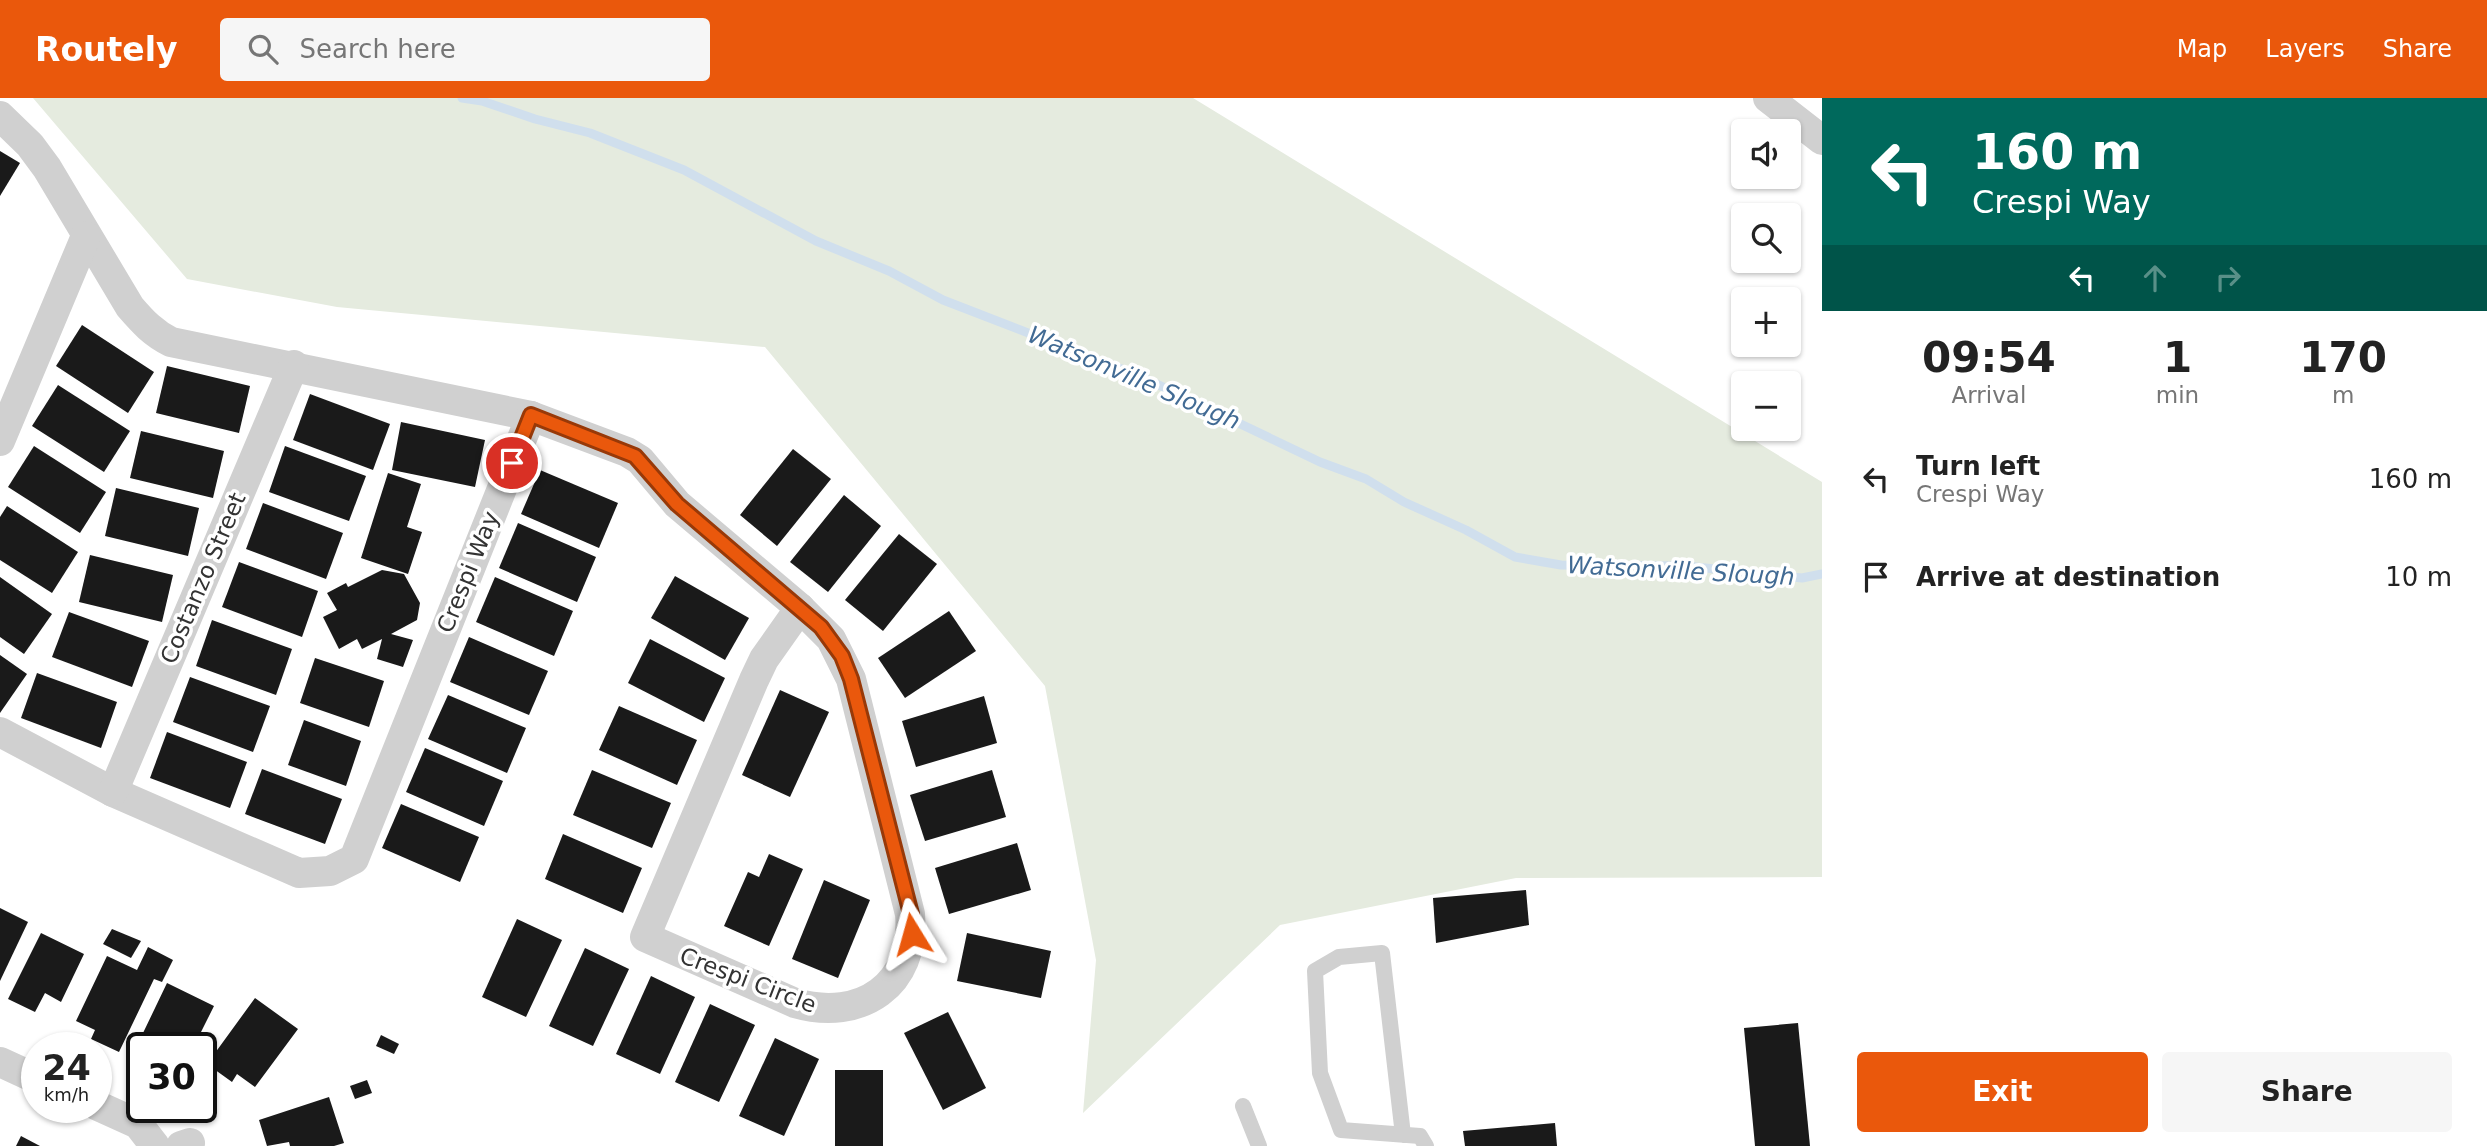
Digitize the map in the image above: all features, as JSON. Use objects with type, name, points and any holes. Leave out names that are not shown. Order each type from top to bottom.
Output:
[{"type":"street","points":[[1768,98],[1822,140]]},
{"type":"street","points":[[0,116],[41,160],[130,307],[160,337],[171,342],[531,415]]},
{"type":"street","points":[[0,441],[86,236]]},
{"type":"street","name":"Costanzo Street","points":[[113,792],[294,365]]},
{"type":"street","name":"Crespi Circle","points":[[531,415],[635,456],[677,504],[800,608],[831,639],[851,679],[911,914],[909,950],[892,981],[866,1001],[833,1009],[817,1009],[795,1003],[645,937],[754,680],[764,659],[800,608]]},
{"type":"street","name":"Crespi Way","points":[[0,732],[113,792],[299,873],[330,871],[354,859],[531,415]]},
{"type":"street","points":[[0,1062],[21,1072]]},
{"type":"street","points":[[112,1114],[147,1135]]},
{"type":"lane","points":[[1403,1135],[1382,953],[1339,957],[1315,971],[1320,1073],[1341,1130],[1403,1135],[1420,1136],[1426,1146]]},
{"type":"lane","points":[[1243,1106],[1259,1146]]},
{"type":"shaded area","points":[[33,98],[1193,98],[1731,426],[1731,441],[1755,441],[1822,482],[1822,877],[1516,878],[1280,925],[1083,1113],[1096,960],[1045,686],[765,347],[337,307],[187,279]]},
{"type":"building","points":[[0,151],[20,163],[0,196]]},
{"type":"building","points":[[82,325],[154,372],[128,413],[56,366]]},
{"type":"building","points":[[167,366],[250,386],[239,433],[156,413]]},
{"type":"building","points":[[58,385],[130,431],[104,472],[32,426]]},
{"type":"building","points":[[310,394],[390,424],[373,470],[293,440]]},
{"type":"building","points":[[401,422],[485,440],[475,487],[392,470]]},
{"type":"building","points":[[141,431],[224,451],[213,498],[130,478]]},
{"type":"building","points":[[34,446],[106,492],[80,533],[8,487]]},
{"type":"building","points":[[285,446],[366,476],[349,521],[269,492]]},
{"type":"building","points":[[793,449],[831,479],[777,546],[740,515]]},
{"type":"building","points":[[540,470],[618,503],[599,548],[521,514]]},
{"type":"building","points":[[388,473],[421,484],[407,527],[422,532],[408,574],[361,558]]},
{"type":"building","points":[[116,488],[199,508],[188,556],[105,536]]},
{"type":"building","points":[[844,495],[881,526],[828,592],[790,562]]},
{"type":"building","points":[[263,503],[343,533],[326,579],[246,549]]},
{"type":"building","points":[[7,506],[78,552],[52,593],[0,560],[0,517]]},
{"type":"building","points":[[518,523],[596,557],[577,602],[499,568]]},
{"type":"building","points":[[899,534],[937,564],[883,631],[845,600]]},
{"type":"building","points":[[90,555],[173,575],[162,622],[79,602]]},
{"type":"building","points":[[239,562],[318,591],[302,637],[222,607]]},
{"type":"building","points":[[382,570],[404,574],[420,603],[417,620],[391,634],[413,640],[403,667],[377,659],[382,639],[362,649],[357,639],[339,649],[323,617],[337,610],[327,593],[346,583],[348,587]]},
{"type":"building","points":[[675,576],[749,618],[725,660],[651,618]]},
{"type":"building","points":[[0,577],[52,614],[24,654],[0,637]]},
{"type":"building","points":[[495,577],[573,611],[554,656],[476,622]]},
{"type":"building","points":[[949,611],[976,651],[905,698],[878,658]]},
{"type":"building","points":[[69,612],[149,641],[132,687],[52,657]]},
{"type":"building","points":[[212,620],[292,649],[276,695],[196,666]]},
{"type":"building","points":[[469,637],[548,671],[529,715],[450,682]]},
{"type":"building","points":[[650,639],[725,678],[704,722],[628,683]]},
{"type":"building","points":[[0,655],[27,674],[0,713]]},
{"type":"building","points":[[315,658],[384,681],[369,727],[300,703]]},
{"type":"building","points":[[37,673],[117,702],[101,748],[21,718]]},
{"type":"building","points":[[190,677],[270,706],[253,752],[173,722]]},
{"type":"building","points":[[780,690],[829,712],[790,797],[742,775]]},
{"type":"building","points":[[448,695],[526,728],[507,773],[428,739]]},
{"type":"building","points":[[984,696],[997,743],[916,767],[902,721]]},
{"type":"building","points":[[619,706],[697,740],[677,785],[599,750]]},
{"type":"building","points":[[304,720],[361,741],[346,786],[288,765]]},
{"type":"building","points":[[167,732],[247,762],[230,808],[150,778]]},
{"type":"building","points":[[425,748],[503,781],[484,826],[406,792]]},
{"type":"building","points":[[262,769],[342,799],[325,844],[245,814]]},
{"type":"building","points":[[592,770],[671,803],[652,848],[573,815]]},
{"type":"building","points":[[992,770],[1006,817],[925,841],[910,795]]},
{"type":"building","points":[[401,804],[479,837],[460,882],[382,848]]},
{"type":"building","points":[[563,834],[642,868],[623,913],[545,879]]},
{"type":"building","points":[[1017,843],[1031,890],[949,914],[935,868]]},
{"type":"building","points":[[769,854],[803,869],[769,946],[724,926],[748,872],[759,877]]},
{"type":"building","points":[[824,880],[870,900],[838,978],[792,959]]},
{"type":"building","points":[[1526,890],[1529,925],[1436,943],[1433,898]]},
{"type":"building","points":[[0,908],[28,922],[0,981]]},
{"type":"building","points":[[517,919],[562,940],[526,1017],[482,997]]},
{"type":"building","points":[[112,929],[141,941],[131,958],[103,944]]},
{"type":"building","points":[[41,933],[84,954],[61,1002],[45,993],[35,1012],[8,999]]},
{"type":"building","points":[[967,933],[1051,951],[1041,998],[957,981]]},
{"type":"building","points":[[148,947],[173,960],[162,982],[154,979],[129,1032],[126,1032],[119,1052],[112,1049],[112,1032],[94,1032],[95,1030],[76,1021],[107,956],[137,970]]},
{"type":"building","points":[[585,948],[629,969],[593,1046],[549,1026]]},
{"type":"building","points":[[651,976],[695,997],[660,1074],[616,1054]]},
{"type":"building","points":[[167,983],[214,1006],[201,1032],[144,1032]]},
{"type":"building","points":[[255,998],[298,1029],[255,1087],[237,1074],[232,1082],[217,1071],[217,1050]]},
{"type":"building","points":[[710,1004],[755,1025],[719,1102],[675,1082]]},
{"type":"building","points":[[948,1012],[986,1088],[943,1110],[904,1033]]},
{"type":"building","points":[[1798,1023],[1810,1146],[1755,1146],[1744,1028]]},
{"type":"building","points":[[381,1035],[399,1044],[394,1054],[376,1046]]},
{"type":"building","points":[[775,1038],[819,1059],[784,1136],[739,1116]]},
{"type":"building","points":[[835,1070],[883,1070],[883,1146],[835,1146]]},
{"type":"building","points":[[367,1080],[372,1093],[355,1099],[350,1086]]},
{"type":"building","points":[[329,1097],[344,1143],[334,1146],[290,1146],[289,1142],[267,1146],[259,1120]]},
{"type":"building","points":[[1555,1123],[1557,1146],[1465,1146],[1463,1131]]},
{"type":"building","points":[[21,1136],[40,1146],[16,1146]]},
{"type":"waterway","name":"Watsonville Slough","points":[[462,98],[482,101],[535,119],[590,133],[684,170],[816,241],[889,271],[943,300],[1142,377],[1320,462],[1366,479],[1404,502],[1466,530],[1515,557],[1561,565],[1686,566],[1802,578],[1822,574]]},
{"type":"route","points":[[512,463],[531,415],[635,456],[677,504],[821,627],[842,656],[851,679],[911,914],[912,934]]}]
